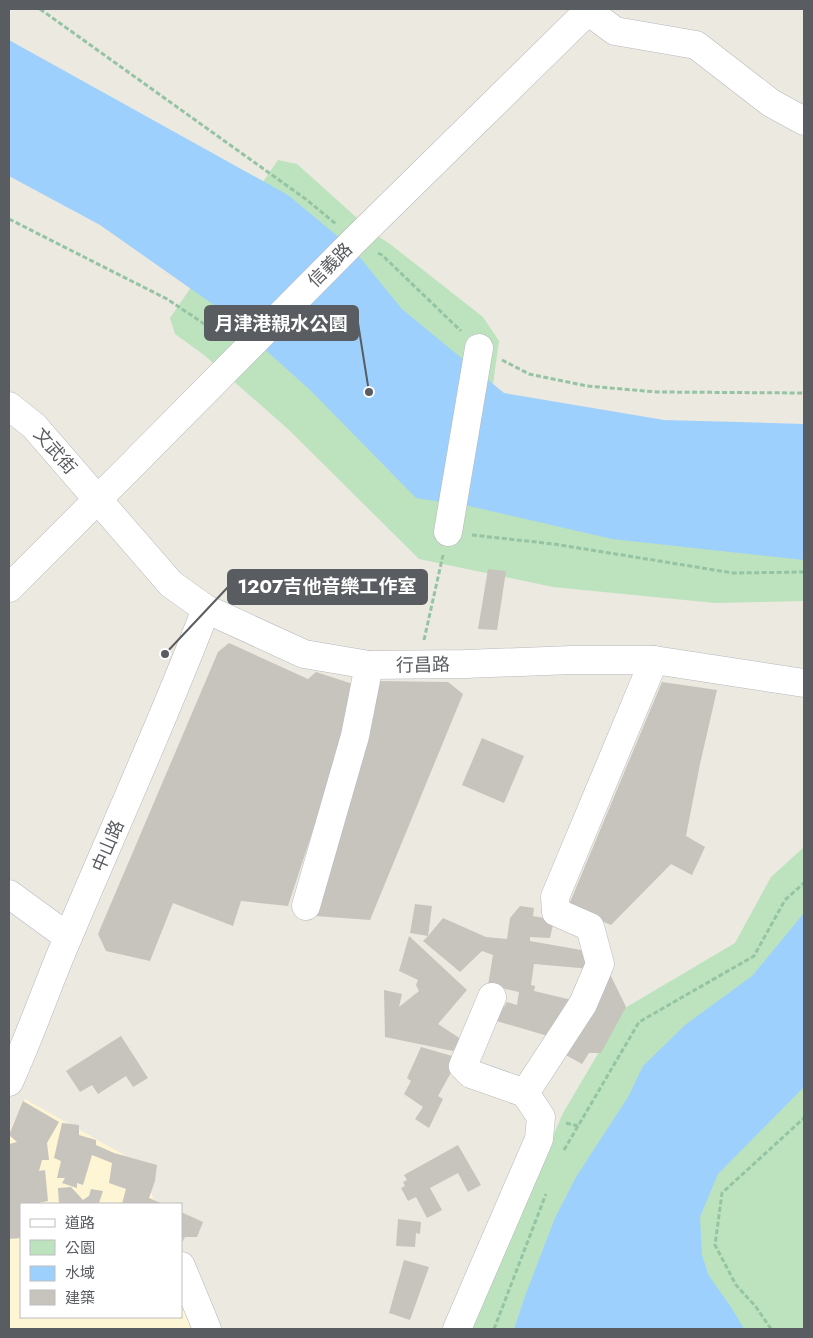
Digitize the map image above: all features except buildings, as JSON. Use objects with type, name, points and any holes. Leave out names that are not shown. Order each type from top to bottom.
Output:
[{"type":"street","name":"信義路","points":[[9,588],[354,242],[589,10]]},
{"type":"street","points":[[589,10],[615,31],[696,45],[771,103],[804,121]]},
{"type":"street","points":[[448,532],[480,348]]},
{"type":"street","name":"文武街","points":[[9,406],[34,426],[98,500]]},
{"type":"street","name":"行昌路","points":[[98,500],[171,584],[206,609],[304,654],[369,665],[654,660],[804,683]]},
{"type":"street","name":"中山路","points":[[9,1082],[17,1041],[68,937],[103,858],[206,609]]},
{"type":"street","points":[[525,1093],[583,1004],[600,964],[590,927],[556,912],[555,897],[654,660]]},
{"type":"street","points":[[306,906],[355,736],[369,665]]},
{"type":"street","points":[[9,894],[68,937]]},
{"type":"street","points":[[457,1329],[539,1139],[541,1117],[525,1093],[471,1074],[462,1066],[492,997]]},
{"type":"street","points":[[182,1268],[207,1329]]},
{"type":"path","points":[[40,9],[307,200],[354,242],[382,255],[480,348],[529,374],[587,386],[657,392],[804,393]]},
{"type":"path","points":[[9,219],[167,299],[245,351]]},
{"type":"path","points":[[419,665],[448,532],[554,544],[733,573],[804,572]]},
{"type":"path","points":[[560,1157],[639,1022],[754,956],[785,900],[804,883]]},
{"type":"path","points":[[771,1329],[756,1307],[736,1285],[715,1245],[722,1193],[804,1118]]},
{"type":"path","points":[[494,1329],[546,1193]]},
{"type":"shaded area","points":[[25,1099],[142,1165],[155,1203],[20,1203],[20,1318],[182,1318],[182,1279],[202,1329],[9,1329],[9,1132]]},
{"type":"green space","points":[[278,160],[297,164],[376,235],[483,317],[499,341],[478,493],[804,511],[804,601],[715,603],[553,587],[419,559],[289,430],[204,355],[175,334],[170,318]]},
{"type":"green space","points":[[804,847],[804,1329],[471,1329],[563,1113],[625,1008],[735,943],[771,877]]},
{"type":"water","points":[[9,40],[288,195],[353,249],[402,309],[504,393],[664,420],[804,424],[804,560],[612,539],[469,506],[416,498],[310,390],[221,310],[100,225],[9,176]]},
{"type":"water","points":[[804,913],[804,1087],[718,1174],[700,1217],[702,1255],[709,1276],[744,1329],[514,1329],[555,1218],[576,1177],[628,1097],[643,1066],[685,1025],[752,976]]},
{"type":"place","name":"月津港親水公園","points":[[369,392]]},
{"type":"place","name":"1207吉他音樂工作室","points":[[165,654]]}]
